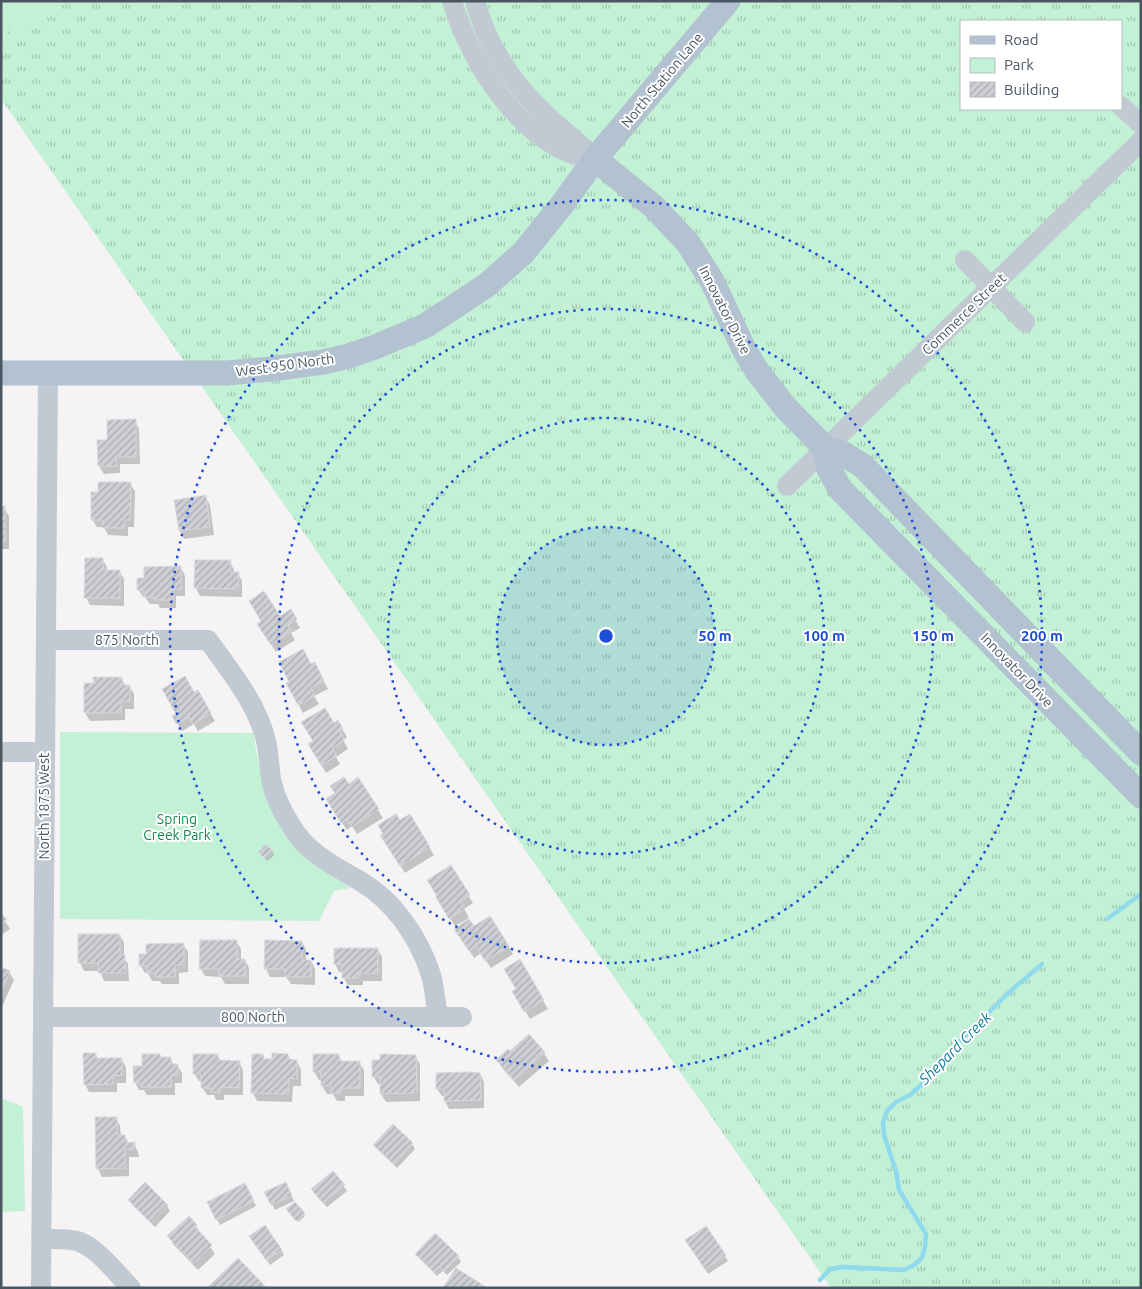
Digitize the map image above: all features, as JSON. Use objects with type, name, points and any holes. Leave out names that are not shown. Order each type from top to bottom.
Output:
[{"type":"main road","name":"North Station Lane","points":[[595,159],[728,1]]},
{"type":"main road","name":"West 950 North","points":[[1,373],[246,372],[323,362],[375,347],[425,326],[467,300],[506,270],[523,253],[561,206],[595,159]]},
{"type":"main road","name":"Innovator Drive","points":[[595,159],[653,206],[688,244],[712,280],[736,335],[757,371],[786,406],[825,448],[849,456],[863,466],[1141,753]]},
{"type":"main road","name":"Innovator Drive","points":[[825,448],[828,467],[840,489],[1141,796]]},
{"type":"street","name":"Innovator Drive","points":[[452,1],[469,45],[480,65],[521,120],[540,137],[562,150],[584,158],[595,159]]},
{"type":"street","name":"Innovator Drive","points":[[475,1],[494,50],[512,78],[537,106],[595,159]]},
{"type":"street","points":[[1122,107],[1141,124]]},
{"type":"street","name":"Commerce Street","points":[[787,486],[1141,141]]},
{"type":"street","points":[[965,260],[1025,322]]},
{"type":"street","name":"North 1875 West","points":[[41,1288],[48,373]]},
{"type":"street","name":"875 North","points":[[46,640],[208,640],[244,691],[257,716],[266,740],[272,780],[280,806],[293,830],[311,849],[334,866],[362,882],[406,923],[419,944],[431,973],[438,1016]]},
{"type":"street","points":[[1,752],[44,752]]},
{"type":"street","name":"800 North","points":[[43,1016],[462,1016]]},
{"type":"street","points":[[41,1239],[70,1240],[91,1247],[131,1288]]},
{"type":"green space","points":[[1,1],[52,1],[1,37]]},
{"type":"green space","points":[[52,1],[1141,1],[1141,1288],[831,1288],[1,99],[1,37]]},
{"type":"green space","name":"Spring Creek Park","points":[[60,732],[253,733],[261,776],[316,866],[350,888],[334,891],[319,921],[60,919]]},
{"type":"green space","points":[[1,1098],[23,1107],[25,1211],[1,1212]]},
{"type":"building","points":[[136,419],[136,457],[116,457],[116,466],[98,466],[97,440],[107,440],[107,420]]},
{"type":"building","points":[[98,482],[131,482],[130,520],[125,520],[124,528],[102,528],[103,520],[91,520],[91,492],[98,492]]},
{"type":"building","points":[[206,495],[210,527],[179,531],[174,500]]},
{"type":"building","points":[[5,506],[5,541],[1,541],[1,507]]},
{"type":"building","points":[[85,558],[103,558],[103,570],[120,570],[120,598],[84,598]]},
{"type":"building","points":[[195,560],[231,560],[230,572],[239,572],[238,589],[194,588]]},
{"type":"building","points":[[181,566],[181,589],[173,589],[173,600],[154,600],[154,597],[144,597],[144,590],[137,590],[137,578],[144,578],[144,567]]},
{"type":"building","points":[[264,591],[280,616],[291,609],[297,619],[288,625],[292,631],[271,645],[257,624],[261,621],[249,601]]},
{"type":"building","points":[[303,649],[311,664],[315,662],[324,681],[311,687],[315,696],[298,705],[286,683],[289,682],[279,662]]},
{"type":"building","points":[[185,676],[194,692],[198,690],[211,713],[193,724],[189,717],[176,724],[172,716],[176,714],[162,689]]},
{"type":"building","points":[[93,677],[122,677],[122,685],[130,685],[130,701],[121,701],[121,713],[84,713],[84,683],[94,683]]},
{"type":"building","points":[[325,708],[334,723],[338,720],[343,729],[339,731],[345,740],[332,748],[337,756],[321,765],[308,744],[313,741],[301,722]]},
{"type":"building","points":[[344,777],[349,784],[358,777],[379,809],[352,827],[347,819],[341,823],[326,799],[335,793],[330,786]]},
{"type":"building","points":[[396,814],[400,820],[410,814],[430,847],[400,866],[380,835],[383,834],[378,825]]},
{"type":"building","points":[[266,844],[274,852],[266,860],[258,852]]},
{"type":"building","points":[[451,865],[470,895],[460,901],[465,909],[449,919],[427,880]]},
{"type":"building","points":[[1,913],[7,920],[1,924]]},
{"type":"building","points":[[490,916],[509,946],[485,961],[476,946],[469,951],[454,929],[469,919],[474,926]]},
{"type":"building","points":[[78,934],[120,934],[120,955],[125,955],[125,973],[98,973],[98,963],[78,963]]},
{"type":"building","points":[[200,940],[237,940],[237,959],[245,959],[245,976],[219,976],[219,969],[199,969]]},
{"type":"building","points":[[265,940],[302,941],[302,960],[311,960],[311,977],[285,977],[285,969],[264,969]]},
{"type":"building","points":[[184,943],[184,965],[175,965],[175,977],[156,977],[156,973],[147,973],[147,966],[139,966],[139,954],[146,954],[146,944]]},
{"type":"building","points":[[334,948],[378,948],[378,974],[359,973],[359,978],[342,978],[342,964],[334,964]]},
{"type":"building","points":[[520,959],[544,1000],[524,1012],[512,991],[516,989],[504,969]]},
{"type":"building","points":[[1,967],[10,971],[1,992]]},
{"type":"building","points":[[529,1034],[545,1052],[514,1080],[496,1060],[508,1049],[510,1051]]},
{"type":"building","points":[[83,1053],[96,1053],[96,1058],[122,1058],[122,1075],[113,1076],[113,1084],[84,1085]]},
{"type":"building","points":[[272,1053],[288,1054],[288,1059],[297,1060],[297,1079],[289,1078],[288,1094],[251,1093],[252,1054],[263,1054],[263,1059],[272,1059]]},
{"type":"building","points":[[142,1054],[160,1054],[160,1057],[171,1057],[171,1064],[178,1064],[178,1075],[171,1075],[171,1087],[141,1087],[141,1083],[134,1083],[133,1066],[142,1066]]},
{"type":"building","points":[[193,1054],[218,1054],[218,1060],[240,1061],[239,1088],[220,1087],[220,1093],[211,1092],[211,1088],[201,1088],[201,1074],[193,1074]]},
{"type":"building","points":[[313,1054],[339,1054],[339,1061],[360,1061],[360,1088],[341,1088],[341,1093],[331,1093],[331,1086],[321,1086],[321,1072],[313,1072]]},
{"type":"building","points":[[380,1054],[416,1055],[417,1093],[380,1094],[380,1076],[372,1077],[372,1060],[380,1060]]},
{"type":"building","points":[[436,1073],[480,1073],[481,1100],[444,1101],[444,1089],[436,1089]]},
{"type":"building","points":[[95,1117],[117,1117],[117,1135],[125,1135],[126,1143],[135,1142],[135,1149],[125,1149],[125,1168],[96,1169]]},
{"type":"building","points":[[393,1124],[413,1143],[394,1164],[373,1145]]},
{"type":"building","points":[[333,1171],[345,1185],[323,1203],[311,1189]]},
{"type":"building","points":[[145,1182],[168,1205],[151,1223],[128,1200]]},
{"type":"building","points":[[286,1182],[292,1196],[271,1205],[264,1192]]},
{"type":"building","points":[[245,1183],[254,1201],[216,1220],[207,1202]]},
{"type":"building","points":[[295,1202],[305,1213],[296,1221],[286,1209]]},
{"type":"building","points":[[189,1216],[197,1225],[195,1227],[212,1245],[193,1263],[167,1236]]},
{"type":"building","points":[[265,1225],[282,1250],[266,1260],[249,1236]]},
{"type":"building","points":[[706,1226],[726,1255],[705,1269],[685,1240]]},
{"type":"building","points":[[435,1233],[459,1256],[444,1271],[439,1267],[434,1272],[415,1254]]},
{"type":"building","points":[[238,1258],[265,1286],[263,1288],[207,1288]]},
{"type":"building","points":[[456,1268],[486,1287],[486,1288],[443,1288]]},
{"type":"waterway","name":"Shepard Creek","points":[[1107,919],[1141,894]]},
{"type":"waterway","name":"Shepard Creek","points":[[820,1280],[830,1269],[843,1267],[904,1270],[922,1258],[926,1234],[899,1190],[896,1171],[884,1135],[883,1123],[887,1111],[896,1102],[910,1095],[935,1072],[958,1043],[1006,995],[1042,964]]}]
